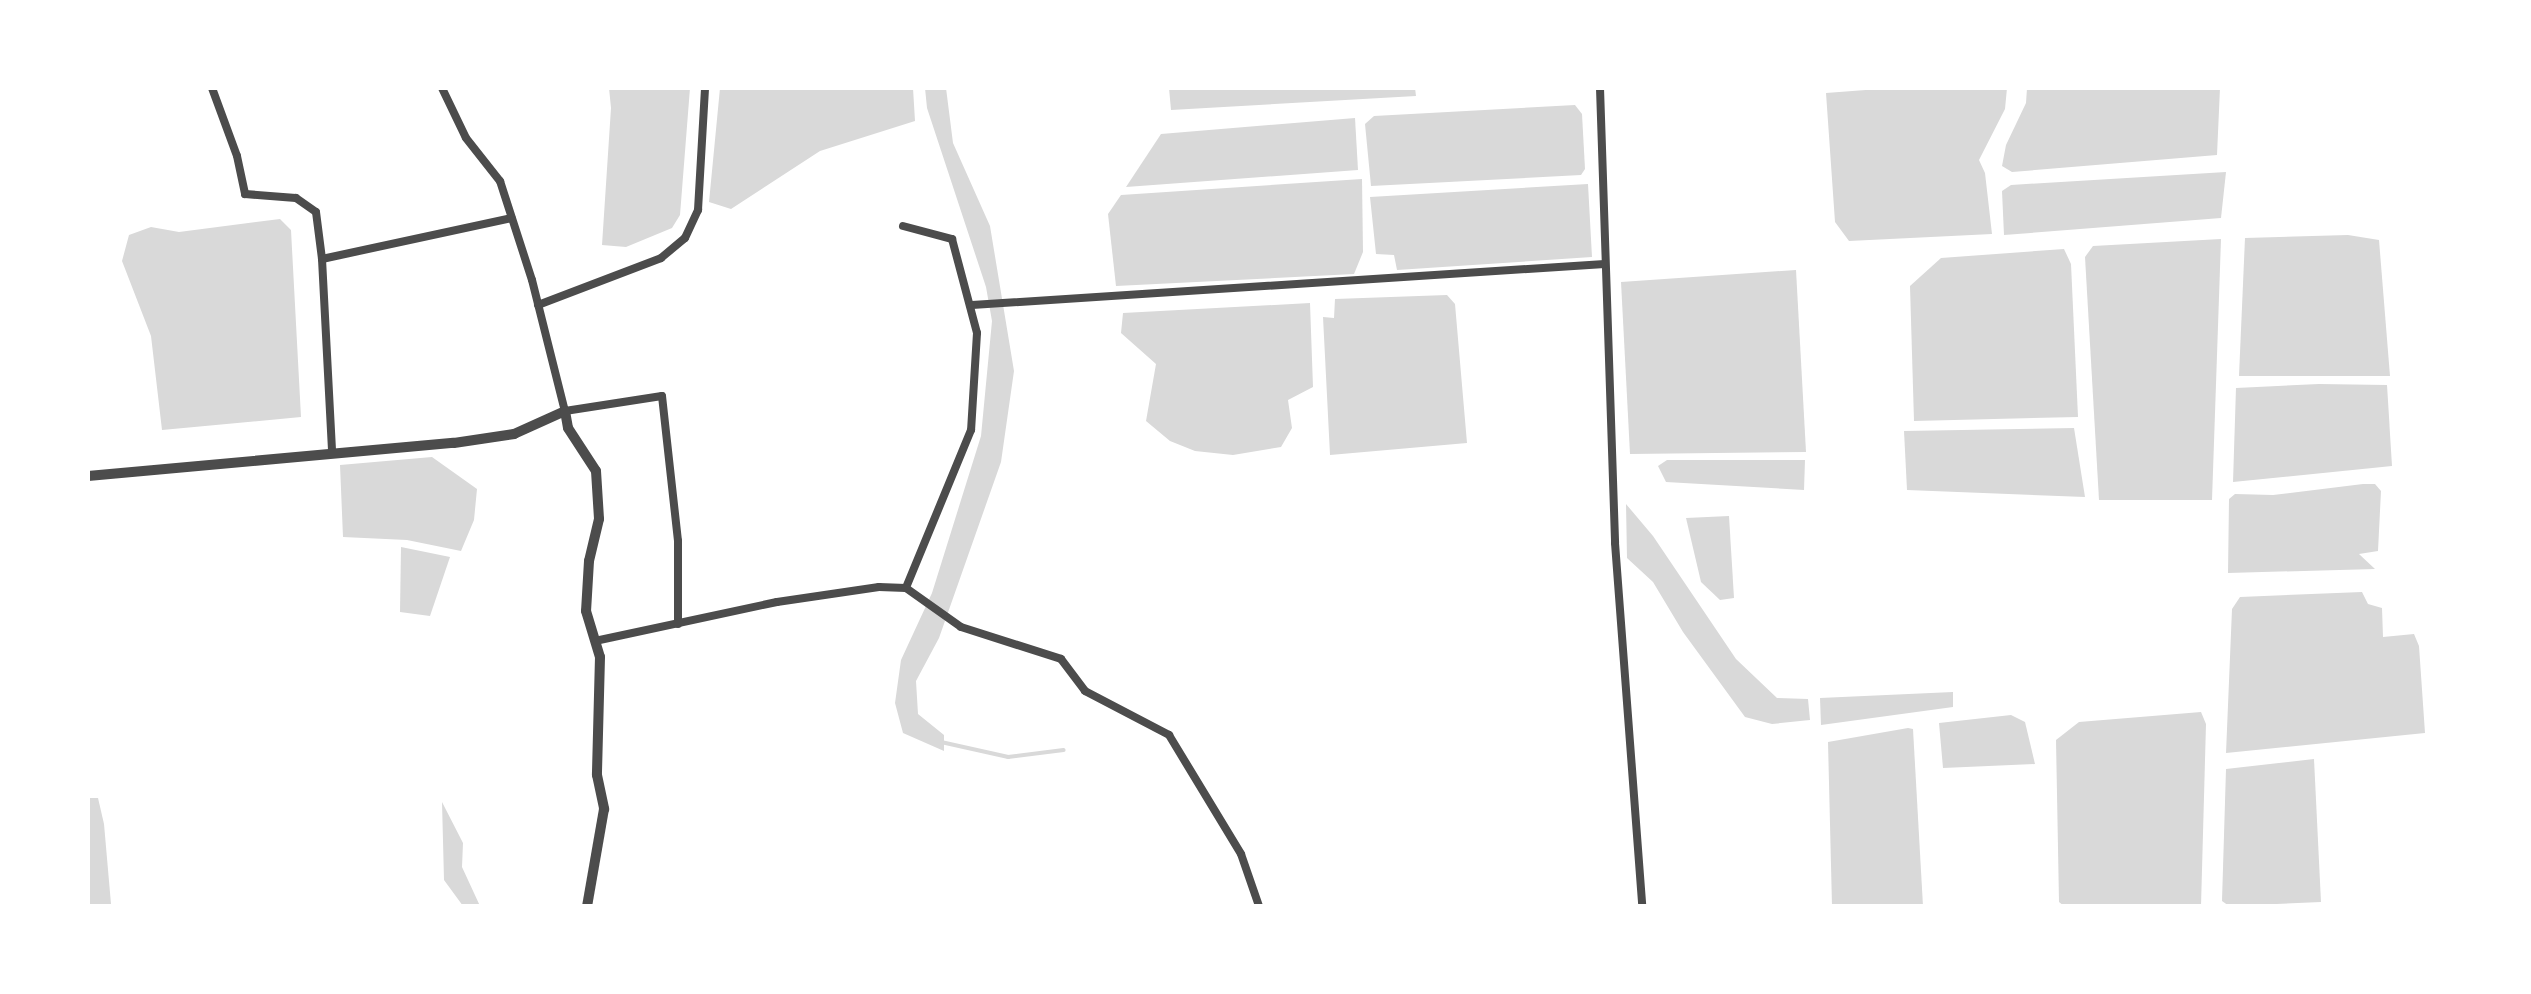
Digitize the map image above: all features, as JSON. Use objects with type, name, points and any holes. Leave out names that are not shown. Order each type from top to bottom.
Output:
[{"type":"street","points":[[212,88],[238,156],[245,194],[296,198],[316,212],[332,450]]},
{"type":"street","points":[[442,88],[466,138],[500,181],[538,304],[568,428],[596,471],[599,519],[588,561],[586,611],[600,657],[597,775],[604,809],[588,906]]},
{"type":"street","points":[[538,304],[661,258],[685,238],[698,210],[705,88]]},
{"type":"street","points":[[1600,88],[1615,543],[1642,906]]},
{"type":"street","points":[[322,259],[512,218]]},
{"type":"street","points":[[903,226],[952,239],[977,334],[972,430],[906,588]]},
{"type":"street","points":[[972,304],[1605,264]]},
{"type":"street","points":[[88,476],[332,450],[454,443],[514,434],[565,412],[662,396],[678,540],[678,624]]},
{"type":"street","points":[[595,641],[778,602],[879,587],[906,588],[952,621],[1062,659],[1085,690],[1169,735],[1241,854],[1259,906]]},
{"type":"shaded area","points":[[609,88],[690,88],[680,215],[672,228],[626,247],[602,245]]},
{"type":"shaded area","points":[[720,88],[913,88],[915,121],[820,151],[731,209],[709,202]]},
{"type":"shaded area","points":[[925,88],[946,88],[953,143],[990,226],[1014,371],[1001,462],[939,638],[916,681],[918,714],[944,735],[944,751],[903,733],[895,703],[901,660],[932,593],[981,436],[992,321],[986,287],[927,108]]},
{"type":"shaded area","points":[[1169,88],[1415,88],[1416,96],[1171,110]]},
{"type":"shaded area","points":[[1892,88],[2007,88],[2005,109],[1979,160],[1985,173],[1992,234],[1849,241],[1835,222],[1826,93]]},
{"type":"shaded area","points":[[2027,88],[2220,88],[2217,155],[2012,172],[2002,166],[2006,145],[2026,103]]},
{"type":"shaded area","points":[[1575,105],[1582,114],[1585,169],[1581,175],[1371,186],[1365,124],[1374,116]]},
{"type":"shaded area","points":[[1355,118],[1358,170],[1126,187],[1161,134]]},
{"type":"shaded area","points":[[2226,172],[2221,218],[2004,235],[2002,191],[2011,185]]},
{"type":"shaded area","points":[[1362,179],[1363,252],[1354,274],[1116,286],[1108,214],[1121,195]]},
{"type":"shaded area","points":[[1588,184],[1592,257],[1397,270],[1394,255],[1376,254],[1370,197]]},
{"type":"shaded area","points":[[280,219],[291,230],[301,417],[162,430],[151,336],[122,261],[129,235],[151,227],[179,232]]},
{"type":"shaded area","points":[[2348,235],[2379,240],[2390,376],[2239,376],[2245,238]]},
{"type":"shaded area","points":[[2221,239],[2212,500],[2099,500],[2085,257],[2093,246]]},
{"type":"shaded area","points":[[2064,249],[2071,264],[2078,417],[1914,421],[1910,286],[1941,258]]},
{"type":"shaded area","points":[[1796,270],[1806,452],[1630,454],[1621,282]]},
{"type":"shaded area","points":[[1447,295],[1455,304],[1467,443],[1330,455],[1323,317],[1334,318],[1335,299]]},
{"type":"shaded area","points":[[1310,303],[1313,387],[1288,400],[1292,428],[1281,447],[1233,455],[1195,451],[1170,441],[1146,421],[1156,364],[1121,333],[1123,313]]},
{"type":"shaded area","points":[[2387,385],[2392,466],[2233,482],[2236,388]]},
{"type":"shaded area","points":[[2074,428],[2085,497],[1907,490],[1904,431]]},
{"type":"shaded area","points":[[432,457],[477,489],[474,520],[461,551],[407,540],[343,537],[340,465]]},
{"type":"shaded area","points":[[1667,460],[1805,460],[1804,490],[1666,482],[1658,466]]},
{"type":"shaded area","points":[[2375,484],[2381,491],[2378,551],[2359,554],[2375,569],[2228,573],[2229,499],[2235,494],[2273,495]]},
{"type":"shaded area","points":[[1626,504],[1653,536],[1736,659],[1777,698],[1808,699],[1810,720],[1772,724],[1745,717],[1683,632],[1653,582],[1627,558]]},
{"type":"shaded area","points":[[1729,516],[1734,598],[1720,600],[1701,582],[1686,518]]},
{"type":"shaded area","points":[[401,547],[450,557],[430,616],[400,612]]},
{"type":"shaded area","points":[[2362,592],[2368,604],[2382,608],[2383,637],[2414,634],[2419,646],[2425,733],[2226,753],[2232,609],[2240,597]]},
{"type":"shaded area","points":[[1953,692],[1953,707],[1821,725],[1820,698]]},
{"type":"shaded area","points":[[2201,712],[2206,724],[2201,906],[2064,906],[2059,902],[2056,740],[2079,722]]},
{"type":"shaded area","points":[[2011,715],[2025,722],[2035,764],[1943,768],[1939,723]]},
{"type":"shaded area","points":[[1913,729],[1923,906],[1832,906],[1828,742]]},
{"type":"shaded area","points":[[2314,759],[2321,902],[2229,906],[2222,901],[2226,769]]},
{"type":"shaded area","points":[[88,798],[98,798],[104,824],[111,904],[99,906],[88,906]]},
{"type":"shaded area","points":[[442,802],[463,843],[462,867],[480,906],[463,906],[444,880]]},
{"type":"waterway","points":[[941,742],[1008,757],[1064,750]]}]
